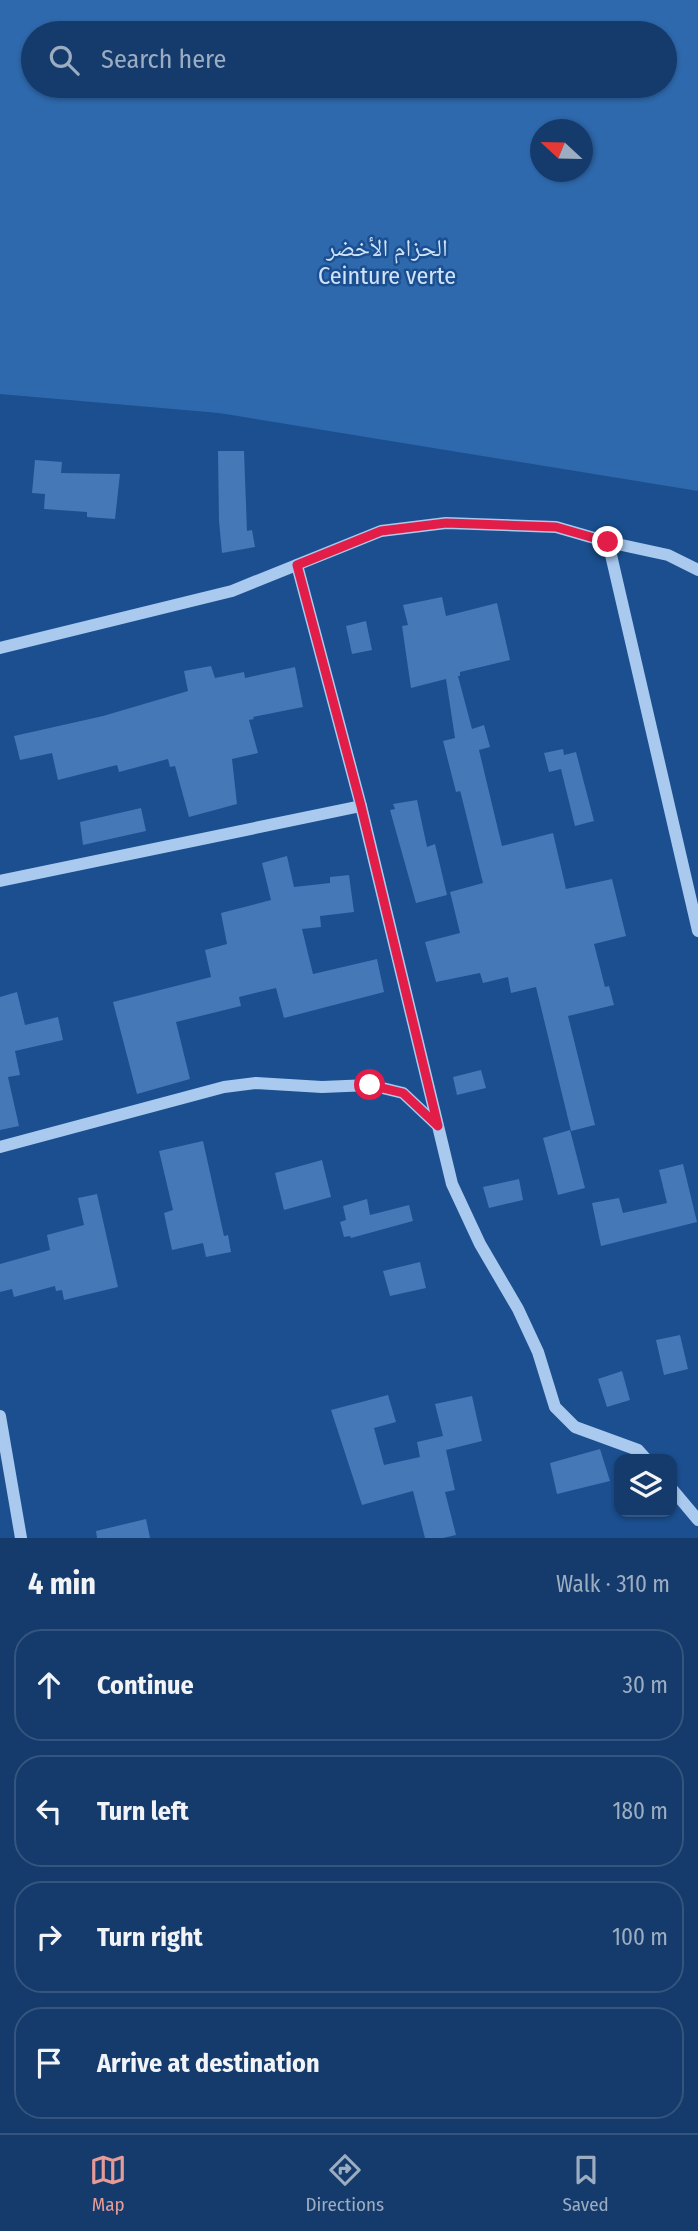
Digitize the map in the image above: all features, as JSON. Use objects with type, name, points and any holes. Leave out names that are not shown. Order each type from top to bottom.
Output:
[{"type":"street","points":[[0,648],[232,591],[381,531],[446,523],[556,527],[668,555],[698,570]]},
{"type":"street","points":[[608,542],[698,931]]},
{"type":"street","points":[[297,565],[361,806],[452,1184],[480,1244],[518,1309],[538,1352],[555,1407],[575,1427],[638,1450],[642,1454]]},
{"type":"street","points":[[0,881],[361,806]]},
{"type":"street","points":[[0,1147],[225,1087],[256,1083],[322,1087],[370,1085],[403,1093],[438,1126]]},
{"type":"street","points":[[0,1416],[21,1538]]},
{"type":"street","points":[[677,1495],[698,1520]]},
{"type":"green space","name":"الحزام الأخضر Ceinture verte","points":[[0,0],[698,0],[698,491],[219,413],[0,394]]},
{"type":"building","points":[[218,451],[244,451],[247,531],[252,530],[255,547],[222,553]]},
{"type":"building","points":[[35,460],[62,462],[61,473],[120,474],[115,519],[87,517],[87,512],[44,509],[45,494],[32,493]]},
{"type":"building","points":[[442,597],[446,616],[497,603],[510,660],[460,672],[458,676],[472,729],[484,725],[490,747],[479,750],[502,846],[553,833],[566,889],[612,879],[626,936],[594,944],[605,987],[609,986],[614,1005],[568,1016],[595,1125],[571,1131],[536,987],[511,993],[508,977],[483,983],[480,973],[436,982],[425,942],[460,933],[450,892],[483,883],[461,794],[460,791],[456,792],[443,741],[455,738],[446,679],[411,688],[402,626],[408,625],[403,605]]},
{"type":"building","points":[[366,621],[372,650],[352,654],[346,626]]},
{"type":"building","points":[[211,666],[215,678],[244,672],[245,678],[295,667],[303,707],[249,720],[258,753],[232,759],[237,804],[189,817],[175,766],[170,767],[168,759],[119,772],[117,765],[58,780],[52,753],[20,760],[14,736],[103,716],[188,691],[184,671]]},
{"type":"building","points":[[563,749],[564,755],[576,752],[594,821],[575,826],[561,769],[549,772],[544,753]]},
{"type":"building","points":[[417,800],[427,847],[435,844],[447,895],[416,903],[390,810],[395,809],[393,804]]},
{"type":"building","points":[[141,808],[146,831],[83,845],[80,822]]},
{"type":"building","points":[[287,856],[294,887],[330,883],[330,877],[349,875],[354,912],[320,916],[321,927],[302,929],[313,974],[377,959],[384,992],[284,1018],[276,988],[239,997],[241,1006],[176,1022],[190,1079],[137,1094],[113,1002],[211,977],[205,950],[227,944],[221,913],[271,900],[262,863]]},
{"type":"building","points":[[17,992],[25,1025],[58,1017],[63,1040],[15,1051],[20,1075],[8,1077],[19,1126],[0,1130],[0,997]]},
{"type":"building","points":[[481,1070],[486,1088],[457,1095],[453,1077]]},
{"type":"building","points":[[570,1130],[585,1188],[558,1195],[543,1138]]},
{"type":"building","points":[[203,1141],[224,1236],[228,1235],[231,1252],[206,1257],[203,1243],[172,1250],[164,1213],[173,1210],[159,1151]]},
{"type":"building","points":[[322,1160],[331,1197],[284,1210],[275,1173]]},
{"type":"building","points":[[683,1164],[697,1222],[601,1246],[592,1203],[619,1198],[623,1213],[667,1203],[659,1170]]},
{"type":"building","points":[[519,1179],[523,1200],[489,1208],[483,1187]]},
{"type":"building","points":[[97,1194],[118,1287],[64,1300],[62,1290],[56,1291],[55,1286],[14,1297],[12,1289],[0,1292],[0,1264],[50,1250],[47,1235],[84,1225],[78,1198]]},
{"type":"building","points":[[367,1199],[370,1215],[409,1205],[413,1221],[351,1238],[344,1237],[340,1222],[346,1220],[343,1206]]},
{"type":"building","points":[[420,1262],[426,1288],[390,1296],[383,1271]]},
{"type":"building","points":[[680,1335],[688,1369],[664,1375],[656,1340]]},
{"type":"building","points":[[622,1371],[630,1400],[607,1407],[598,1379]]},
{"type":"building","points":[[388,1395],[396,1422],[374,1428],[384,1465],[420,1457],[417,1442],[443,1436],[435,1404],[472,1396],[482,1441],[446,1450],[455,1490],[445,1492],[456,1535],[425,1538],[413,1491],[362,1505],[331,1410]]},
{"type":"building","points":[[600,1449],[610,1481],[557,1494],[550,1463]]},
{"type":"building","points":[[146,1519],[150,1538],[97,1538],[96,1531]]},
{"type":"route","points":[[370,1085],[403,1093],[438,1126],[361,806],[297,565],[381,531],[446,523],[556,527],[608,542]]}]
